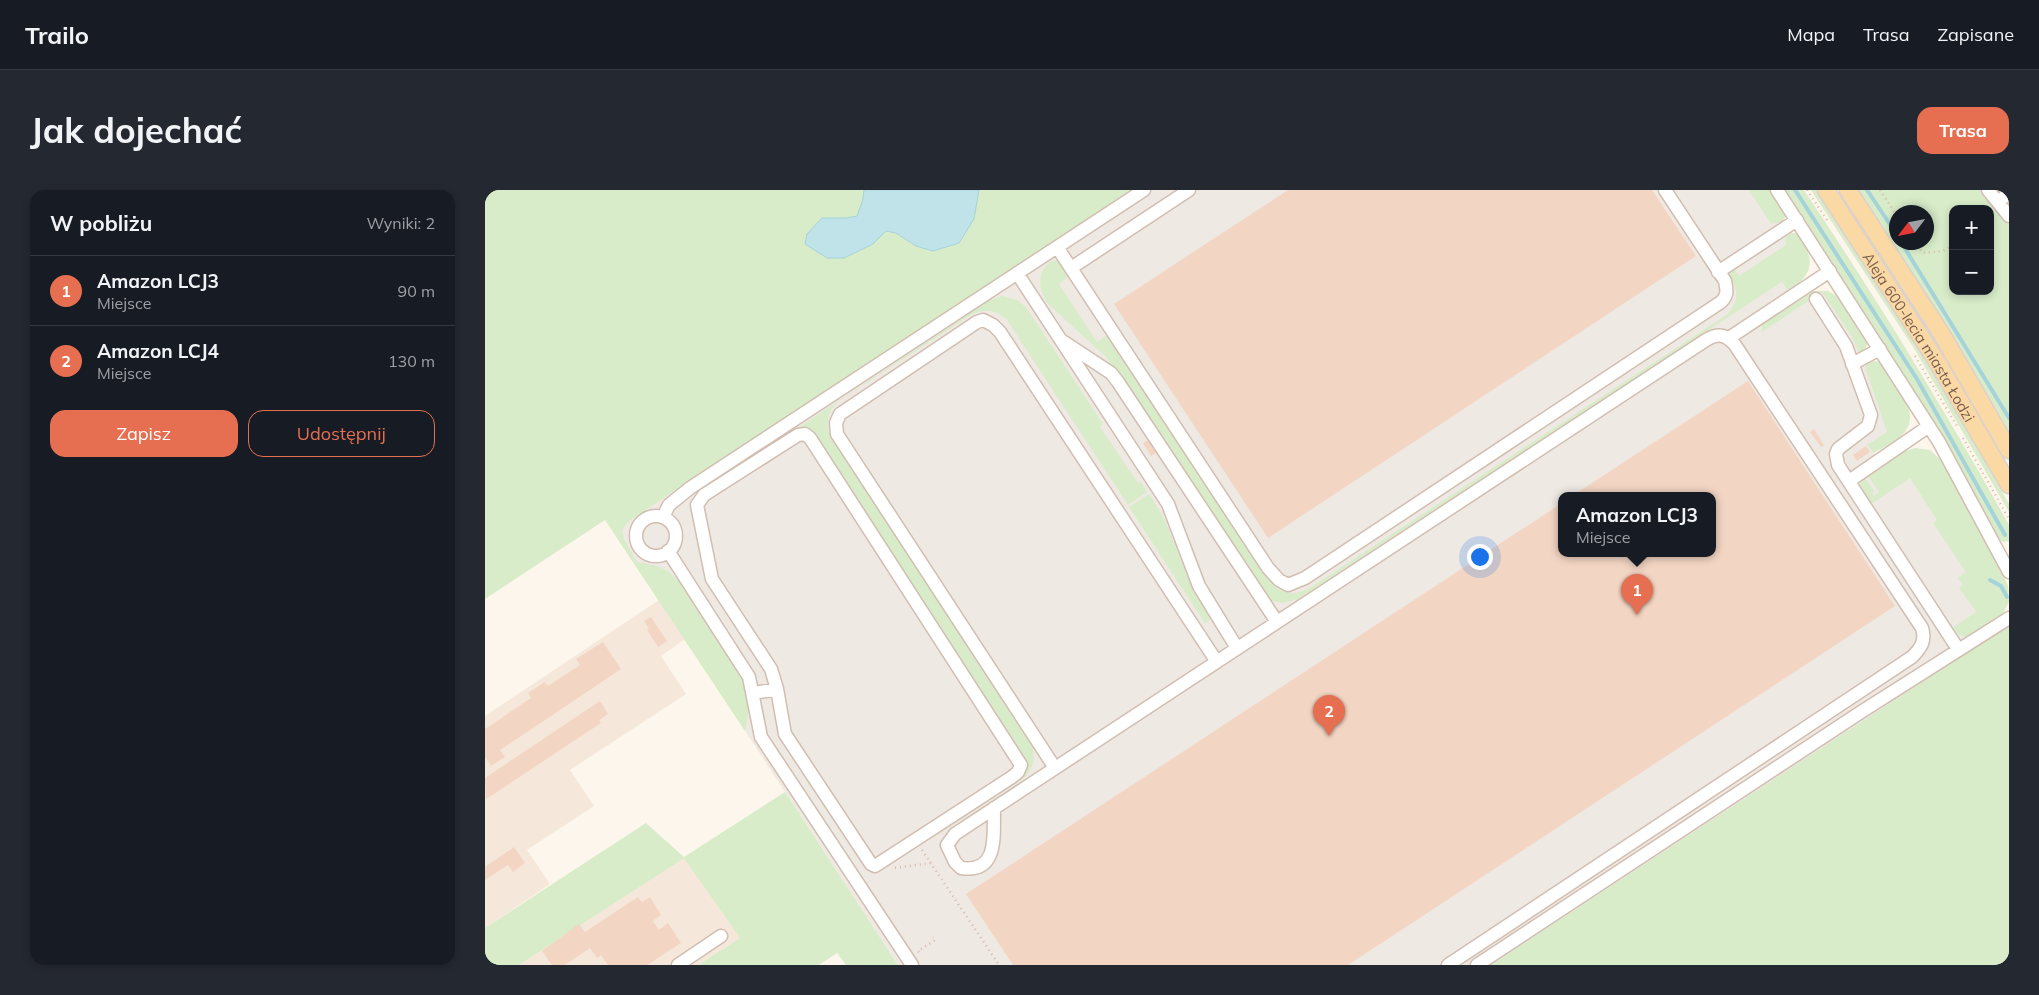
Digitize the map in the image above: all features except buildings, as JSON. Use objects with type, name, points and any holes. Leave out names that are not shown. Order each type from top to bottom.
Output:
[{"type":"main road","name":"Aleja 600-lecia miasta Łodzi","points":[[1826,190],[1931,352],[2009,485]]},
{"type":"main road","name":"Aleja 600-lecia miasta Łodzi","points":[[1848,190],[1941,334],[2009,450]]},
{"type":"street","points":[[663,518],[669,505],[690,488],[1144,190]]},
{"type":"street","points":[[1071,268],[1189,190]]},
{"type":"street","points":[[1057,247],[1268,568],[1279,580],[1288,585],[1305,578],[1721,302],[1726,296],[1727,291],[1725,281],[1665,190]]},
{"type":"street","points":[[1777,190],[1929,426],[2009,572]]},
{"type":"street","points":[[1988,190],[2009,216]]},
{"type":"street","points":[[1998,202],[2009,193]]},
{"type":"street","points":[[1718,272],[1797,220]]},
{"type":"street","points":[[1729,338],[1830,271]]},
{"type":"street","points":[[1017,273],[1168,504],[1199,586],[1237,648]]},
{"type":"street","points":[[1816,300],[1846,346],[1871,415],[1871,421],[1868,426],[1843,444],[1836,454],[1838,465],[1958,649]]},
{"type":"street","points":[[1055,768],[837,434],[836,423],[840,414],[977,322],[983,320],[993,325],[1000,332],[1217,662]]},
{"type":"street","points":[[994,808],[993,852],[987,862],[978,868],[961,868],[949,852],[947,845],[950,838],[994,808],[1706,340],[1714,335],[1723,335],[1729,338],[1735,345],[1922,628],[1923,642],[1921,649],[1913,657],[1448,965]]},
{"type":"street","points":[[1060,340],[1111,373],[1118,382],[1277,622]]},
{"type":"street","points":[[1852,364],[1880,348]]},
{"type":"street","points":[[1849,481],[1929,426]]},
{"type":"street","points":[[805,434],[810,438],[1021,765],[1018,772],[875,866],[871,864],[785,734],[777,689],[771,669],[712,578],[697,505],[704,495],[798,435],[805,434]]},
{"type":"street","points":[[651,516],[663,518],[673,526],[675,532],[674,544],[668,551],[659,555],[646,553],[637,543],[636,536],[640,523],[651,516]]},
{"type":"street","points":[[668,551],[749,677],[761,737],[917,961]]},
{"type":"street","points":[[707,612],[725,600]]},
{"type":"street","points":[[1477,965],[1958,649],[2009,618]]},
{"type":"street","points":[[753,694],[777,689]]},
{"type":"street","points":[[678,965],[721,936]]},
{"type":"path","points":[[1807,190],[1829,223]]},
{"type":"path","points":[[1880,190],[1890,205]]},
{"type":"path","points":[[1920,250],[1923,253],[1943,251],[1949,247]]},
{"type":"path","points":[[1913,354],[2009,519]]},
{"type":"path","points":[[916,839],[999,965]]},
{"type":"path","points":[[917,961],[918,950],[935,940],[933,937]]},
{"type":"shaded area","points":[[1118,190],[1766,190],[1789,234],[1782,282],[1796,303],[1820,292],[1827,293],[1869,362],[1877,363],[1896,437],[1873,452],[1883,468],[1903,454],[1994,617],[2007,635],[1524,965],[898,965],[610,524]]},
{"type":"shaded area","points":[[659,600],[685,639],[661,656],[686,694],[570,770],[594,806],[527,850],[550,884],[485,928],[485,716]]},
{"type":"shaded area","points":[[684,857],[741,938],[698,965],[519,965]]},
{"type":"green space","points":[[485,190],[1133,190],[700,474],[698,472],[699,474],[628,522],[622,530],[624,539],[637,562],[657,566],[668,571],[682,584],[741,676],[748,703],[745,731],[605,520],[485,599]]},
{"type":"green space","points":[[1749,190],[1771,190],[1785,213],[1782,222],[1771,224]]},
{"type":"green space","points":[[1784,190],[1804,190],[1858,272],[1910,355],[1985,482],[2009,525],[2009,541],[2003,542],[1998,539],[1944,440]]},
{"type":"green space","points":[[1811,190],[1816,190],[1924,356],[2009,504],[2009,512],[1915,350]]},
{"type":"green space","points":[[1859,190],[1981,190],[1993,205],[1949,205],[1949,295],[1994,295],[1994,206],[2009,225],[2009,431],[1956,341],[1898,250],[1934,250],[1934,205],[1889,205],[1889,237]]},
{"type":"green space","points":[[1788,232],[1798,234],[1808,251],[1810,259],[1807,272],[1797,285],[1788,291],[1782,282],[1298,599],[1283,603],[1269,600],[1182,473],[1185,470],[1152,421],[1149,422],[1106,357],[1047,303],[1042,292],[1040,279],[1044,268],[1048,264],[1054,260],[1059,261],[1068,277],[1059,284],[1097,342],[1106,336],[1109,337],[1267,578],[1282,591],[1293,593],[1311,587],[1725,316],[1734,305],[1736,297],[1729,271],[1734,269],[1739,276],[1786,245],[1785,238]]},
{"type":"green space","points":[[1814,291],[1828,291],[1841,301],[1868,343],[1864,352],[1859,353],[1852,337],[1822,292],[1762,332],[1762,324]]},
{"type":"green space","points":[[1002,296],[1017,300],[1026,307],[1103,424],[1100,427],[1138,483],[1141,482],[1147,492],[1128,505],[1007,320],[994,312],[981,311],[971,315],[839,401],[832,408],[828,417],[830,436],[1033,748],[1033,764],[1024,778],[931,839],[937,833],[1022,777],[1026,773],[1027,765],[811,433],[796,430],[694,497],[990,300]]},
{"type":"green space","points":[[1877,361],[1881,363],[1899,388],[1910,416],[1909,425],[1903,434],[1874,453],[1867,445],[1887,432],[1865,367],[1870,362]]},
{"type":"green space","points":[[1915,448],[1930,450],[1942,461],[2008,585],[2009,602],[2003,613],[1966,637],[1959,635],[1952,628],[1976,612],[1959,588],[1963,585],[1958,578],[1966,572],[1933,523],[1937,520],[1910,478],[1871,504],[1859,486],[1865,478],[1874,491],[1872,493],[1874,496],[1879,492],[1868,476],[1903,452]]},
{"type":"green space","points":[[1149,494],[1164,518],[1193,591],[1210,618],[1207,623],[1204,622],[1129,507]]},
{"type":"green space","points":[[2009,626],[2009,965],[1491,965],[2003,629]]},
{"type":"green space","points":[[785,792],[898,965],[846,965],[837,953],[819,965],[698,965],[740,938],[684,858],[519,965],[485,965],[485,928],[646,823],[684,857]]},
{"type":"water","points":[[864,190],[979,190],[974,219],[959,243],[933,251],[916,246],[896,233],[886,231],[873,244],[844,258],[827,258],[805,244],[807,234],[822,218],[857,216]]},
{"type":"waterway","points":[[1795,190],[1917,379],[2005,535]]},
{"type":"waterway","points":[[1867,190],[1889,223]]},
{"type":"waterway","points":[[1906,250],[2009,418]]},
{"type":"waterway","points":[[1990,580],[2001,586],[2007,597]]},
{"type":"place","name":"Amazon LCJ3","points":[[1637,615]]},
{"type":"place","name":"Amazon LCJ4","points":[[1329,736]]}]
